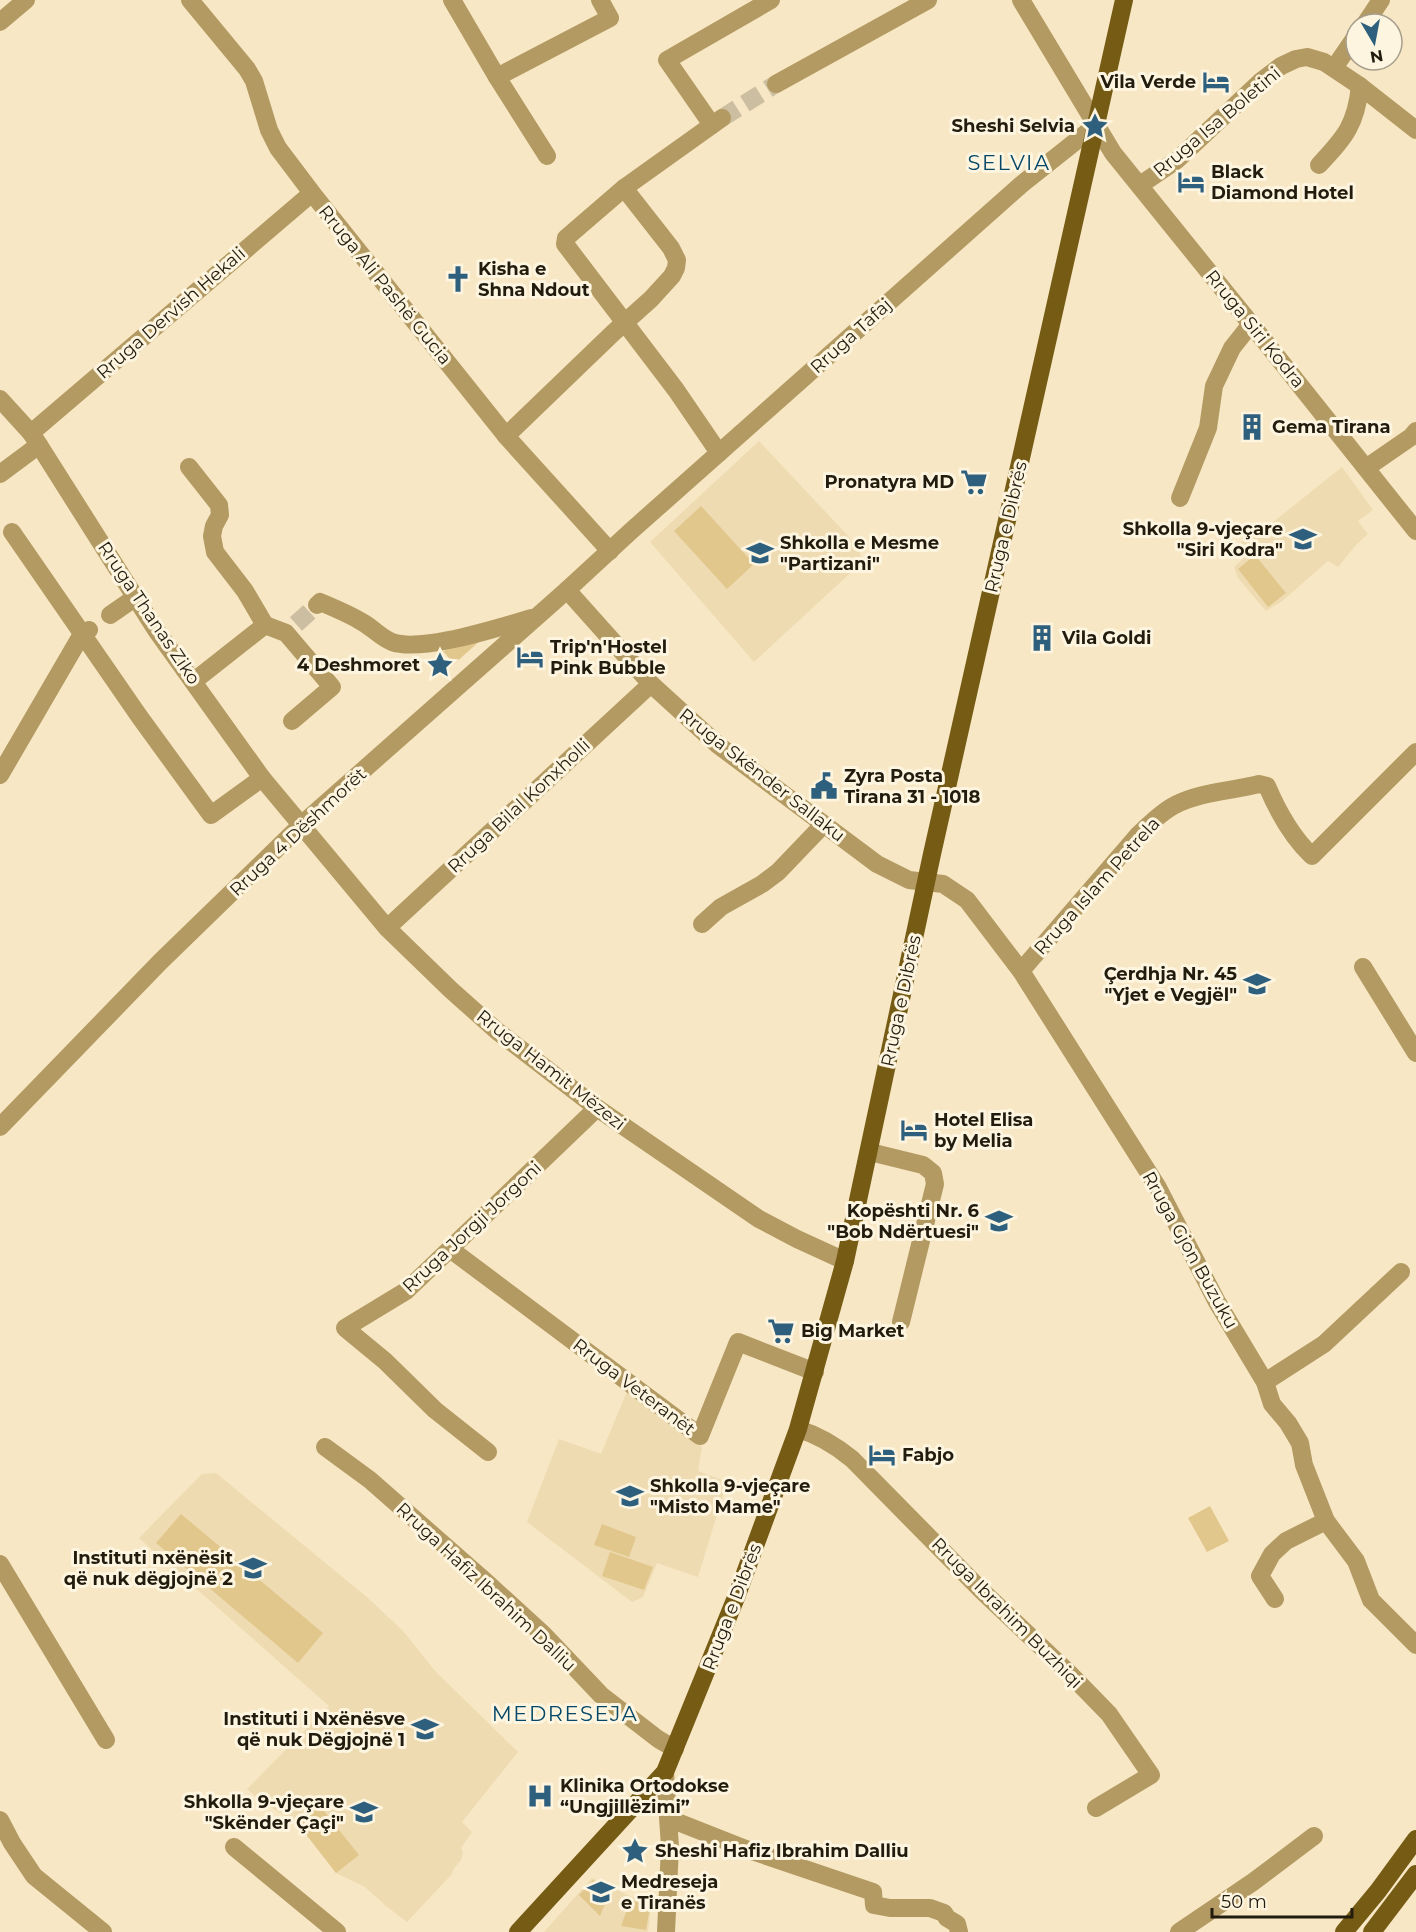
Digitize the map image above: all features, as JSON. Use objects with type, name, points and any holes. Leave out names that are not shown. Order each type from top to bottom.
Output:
[{"type":"main road","name":"Rruga e Dibrës","points":[[518,1932],[665,1772],[737,1595],[798,1429],[845,1261],[870,1152],[926,882],[1124,0]]},
{"type":"main road","points":[[1344,1932],[1416,1839]]},
{"type":"main road","points":[[1372,1932],[1416,1874]]},
{"type":"street","points":[[0,22],[26,0]]},
{"type":"street","name":"Rruga Ali Pashë Gucia","points":[[189,0],[247,69],[254,81],[269,130],[278,148],[312,193],[506,436],[610,551]]},
{"type":"street","points":[[452,0],[497,77],[548,156]]},
{"type":"street","points":[[497,77],[610,18],[600,0]]},
{"type":"street","points":[[719,453],[676,390],[565,241],[624,188],[717,122],[667,60],[771,0]]},
{"type":"street","points":[[776,84],[928,0]]},
{"type":"street","name":"Rruga Siri Kodra","points":[[1022,0],[1113,153],[1416,531]]},
{"type":"street","points":[[1334,68],[1344,53]]},
{"type":"street","name":"Rruga Isa Boletini","points":[[1140,185],[1177,160],[1241,99],[1281,66],[1296,59],[1307,57],[1318,59],[1334,68],[1416,130]]},
{"type":"street","points":[[1319,165],[1347,132],[1357,108],[1360,86]]},
{"type":"street","name":"Rruga Tafaj","points":[[610,551],[1022,183],[1095,126]]},
{"type":"street","points":[[506,436],[651,299],[672,276],[677,260],[671,248],[624,188]]},
{"type":"street","name":"Rruga Dervish Hekali","points":[[0,474],[35,439],[312,193]]},
{"type":"street","points":[[1180,498],[1208,428],[1214,386],[1232,348],[1251,324]]},
{"type":"street","name":"Rruga Thanas Ziko","points":[[0,399],[35,439],[156,630],[262,778],[300,826]]},
{"type":"street","points":[[1366,468],[1411,437],[1416,431]]},
{"type":"street","points":[[189,467],[219,505],[220,515],[212,536],[215,552],[244,591],[265,625]]},
{"type":"street","points":[[12,532],[85,632],[212,815],[262,778]]},
{"type":"street","name":"Rruga 4 Dëshmorët","points":[[0,1127],[160,962],[300,826],[610,551]]},
{"type":"street","name":"Rruga Skënder Sallaku","points":[[567,590],[651,684],[718,745],[877,864],[909,880],[926,882]]},
{"type":"street","points":[[110,615],[135,597]]},
{"type":"street","points":[[317,605],[320,602],[364,622],[382,637],[409,646],[445,641],[536,617]]},
{"type":"street","points":[[194,681],[265,625],[291,628],[332,687],[292,721]]},
{"type":"street","points":[[0,775],[85,632]]},
{"type":"street","name":"Rruga Bilal Konxholli","points":[[387,928],[651,684]]},
{"type":"street","name":"Rruga Islam Petrela","points":[[1021,971],[1138,836],[1156,818],[1174,805],[1188,799],[1259,784],[1267,786],[1283,821],[1300,844],[1312,855],[1416,752]]},
{"type":"street","points":[[702,924],[721,907],[762,884],[778,872],[824,824]]},
{"type":"street","name":"Rruga Hamit Mëzezi","points":[[300,826],[387,928],[497,1032],[597,1108],[759,1219],[845,1261]]},
{"type":"street","name":"Rruga Gjon Buzuku","points":[[926,882],[943,884],[967,900],[1021,971],[1157,1186],[1217,1302],[1265,1382],[1272,1404],[1288,1423],[1300,1443],[1304,1465],[1326,1521],[1356,1561],[1371,1600],[1416,1645]]},
{"type":"street","points":[[1363,967],[1416,1053]]},
{"type":"street","name":"Rruga Jorgji Jorgoni","points":[[488,1452],[435,1410],[385,1360],[345,1328],[406,1291],[597,1108]]},
{"type":"street","points":[[870,1152],[923,1165],[933,1173],[935,1184],[901,1322]]},
{"type":"street","name":"Rruga Veteranët","points":[[450,1249],[700,1436],[738,1342],[815,1372]]},
{"type":"street","points":[[1265,1382],[1324,1344],[1401,1272]]},
{"type":"street","name":"Rruga Ibrahim Buzhiqi","points":[[798,1429],[816,1435],[840,1448],[982,1591],[1109,1714],[1151,1775],[1096,1808]]},
{"type":"street","name":"Rruga Hafiz Ibrahim Dalliu","points":[[325,1447],[370,1480],[485,1581],[543,1635],[601,1695],[658,1739],[675,1749]]},
{"type":"street","points":[[1275,1599],[1260,1576],[1272,1554],[1286,1541],[1326,1521]]},
{"type":"street","points":[[0,1564],[106,1740]]},
{"type":"street","points":[[665,1772],[670,1819],[666,1932]]},
{"type":"street","points":[[670,1819],[746,1850],[873,1892],[874,1905],[890,1908],[930,1908],[944,1913],[947,1918],[957,1924],[959,1932]]},
{"type":"street","points":[[0,1820],[34,1876],[103,1932]]},
{"type":"street","points":[[1179,1932],[1314,1836]]},
{"type":"street","points":[[234,1847],[337,1932]]},
{"type":"shaded area","name":"Shkolla e Mesme \"Partizani\"","points":[[759,441],[850,538],[861,557],[858,566],[754,662],[650,542]]},
{"type":"shaded area","name":"Shkolla 9-vjeçare \"Siri Kodra\"","points":[[1342,467],[1373,510],[1358,521],[1368,534],[1338,567],[1328,561],[1281,602],[1266,611],[1238,578],[1234,567],[1246,556],[1238,545],[1258,528],[1267,527]]},
{"type":"shaded area","points":[[701,506],[754,564],[727,589],[674,531]]},
{"type":"shaded area","points":[[1255,555],[1286,593],[1268,607],[1238,569]]},
{"type":"shaded area","points":[[482,639],[454,664],[443,651]]},
{"type":"shaded area","name":"Shkolla 9-vjeçare \"Misto Mame\"","points":[[628,1389],[702,1447],[698,1471],[727,1482],[698,1577],[657,1563],[643,1597],[632,1602],[527,1522],[559,1439],[601,1454]]},
{"type":"shaded area","points":[[216,1473],[368,1598],[403,1631],[436,1672],[518,1752],[462,1822],[472,1832],[461,1848],[463,1853],[461,1860],[452,1874],[407,1922],[365,1887],[336,1873],[298,1824],[262,1802],[247,1789],[329,1706],[139,1538],[202,1474]]},
{"type":"shaded area","points":[[1210,1506],[1229,1541],[1207,1552],[1188,1518]]},
{"type":"shaded area","points":[[181,1514],[323,1633],[298,1663],[156,1543]]},
{"type":"shaded area","points":[[602,1524],[636,1537],[629,1557],[594,1545]]},
{"type":"shaded area","points":[[610,1552],[653,1567],[644,1590],[602,1576]]},
{"type":"shaded area","points":[[320,1806],[359,1855],[336,1873],[298,1824]]},
{"type":"shaded area","name":"Medreseja e Tiranës","points":[[592,1878],[651,1906],[648,1932],[544,1932]]},
{"type":"shaded area","points":[[593,1880],[611,1889],[600,1916],[579,1895]]},
{"type":"shaded area","points":[[631,1899],[650,1907],[646,1930],[621,1926]]},
{"type":"tunnel","points":[[722,118],[776,84]]},
{"type":"tunnel","points":[[296,624],[317,605]]},
{"type":"place","name":"Vila Verde","points":[[1216,82]]},
{"type":"place","name":"Sheshi Selvia","points":[[1095,126]]},
{"type":"place","name":"Black Diamond Hotel","points":[[1191,182]]},
{"type":"place","name":"Kisha e Shna Ndout","points":[[458,279]]},
{"type":"place","name":"Gema Tirana","points":[[1252,427]]},
{"type":"place","name":"Pronatyra MD","points":[[974,482]]},
{"type":"place","name":"Shkolla 9-vjeçare \"Siri Kodra\"","points":[[1303,539]]},
{"type":"place","name":"Shkolla e Mesme \"Partizani\"","points":[[760,553]]},
{"type":"place","name":"Vila Goldi","points":[[1042,638]]},
{"type":"place","name":"Trip'n'Hostel Pink Bubble","points":[[530,657]]},
{"type":"place","name":"4 Deshmoret","points":[[440,665]]},
{"type":"place","name":"Zyra Posta Tirana 31 - 1018","points":[[824,786]]},
{"type":"place","name":"Çerdhja Nr. 45 \"Yjet e Vegjël\"","points":[[1257,984]]},
{"type":"place","name":"Hotel Elisa by Melia","points":[[914,1130]]},
{"type":"place","name":"Kopështi Nr. 6 \"Bob Ndërtuesi\"","points":[[999,1221]]},
{"type":"place","name":"Big Market","points":[[781,1331]]},
{"type":"place","name":"Fabjo","points":[[882,1455]]},
{"type":"place","name":"Shkolla 9-vjeçare \"Misto Mame\"","points":[[630,1496]]},
{"type":"place","name":"Instituti nxënësit që nuk dëgjojnë 2","points":[[253,1568]]},
{"type":"place","name":"Instituti i Nxënësve që nuk Dëgjojnë 1","points":[[425,1729]]},
{"type":"place","name":"Klinika Ortodokse “Ungjillëzimi”","points":[[540,1796]]},
{"type":"place","name":"Shkolla 9-vjeçare \"Skënder Çaçi\"","points":[[364,1812]]},
{"type":"place","name":"Sheshi Hafiz Ibrahim Dalliu","points":[[635,1851]]},
{"type":"place","name":"Medreseja e Tiranës","points":[[601,1892]]},
{"type":"district","name":"SELVIA","points":[[1009,162]]},
{"type":"district","name":"MEDRESEJA","points":[[565,1713]]}]
